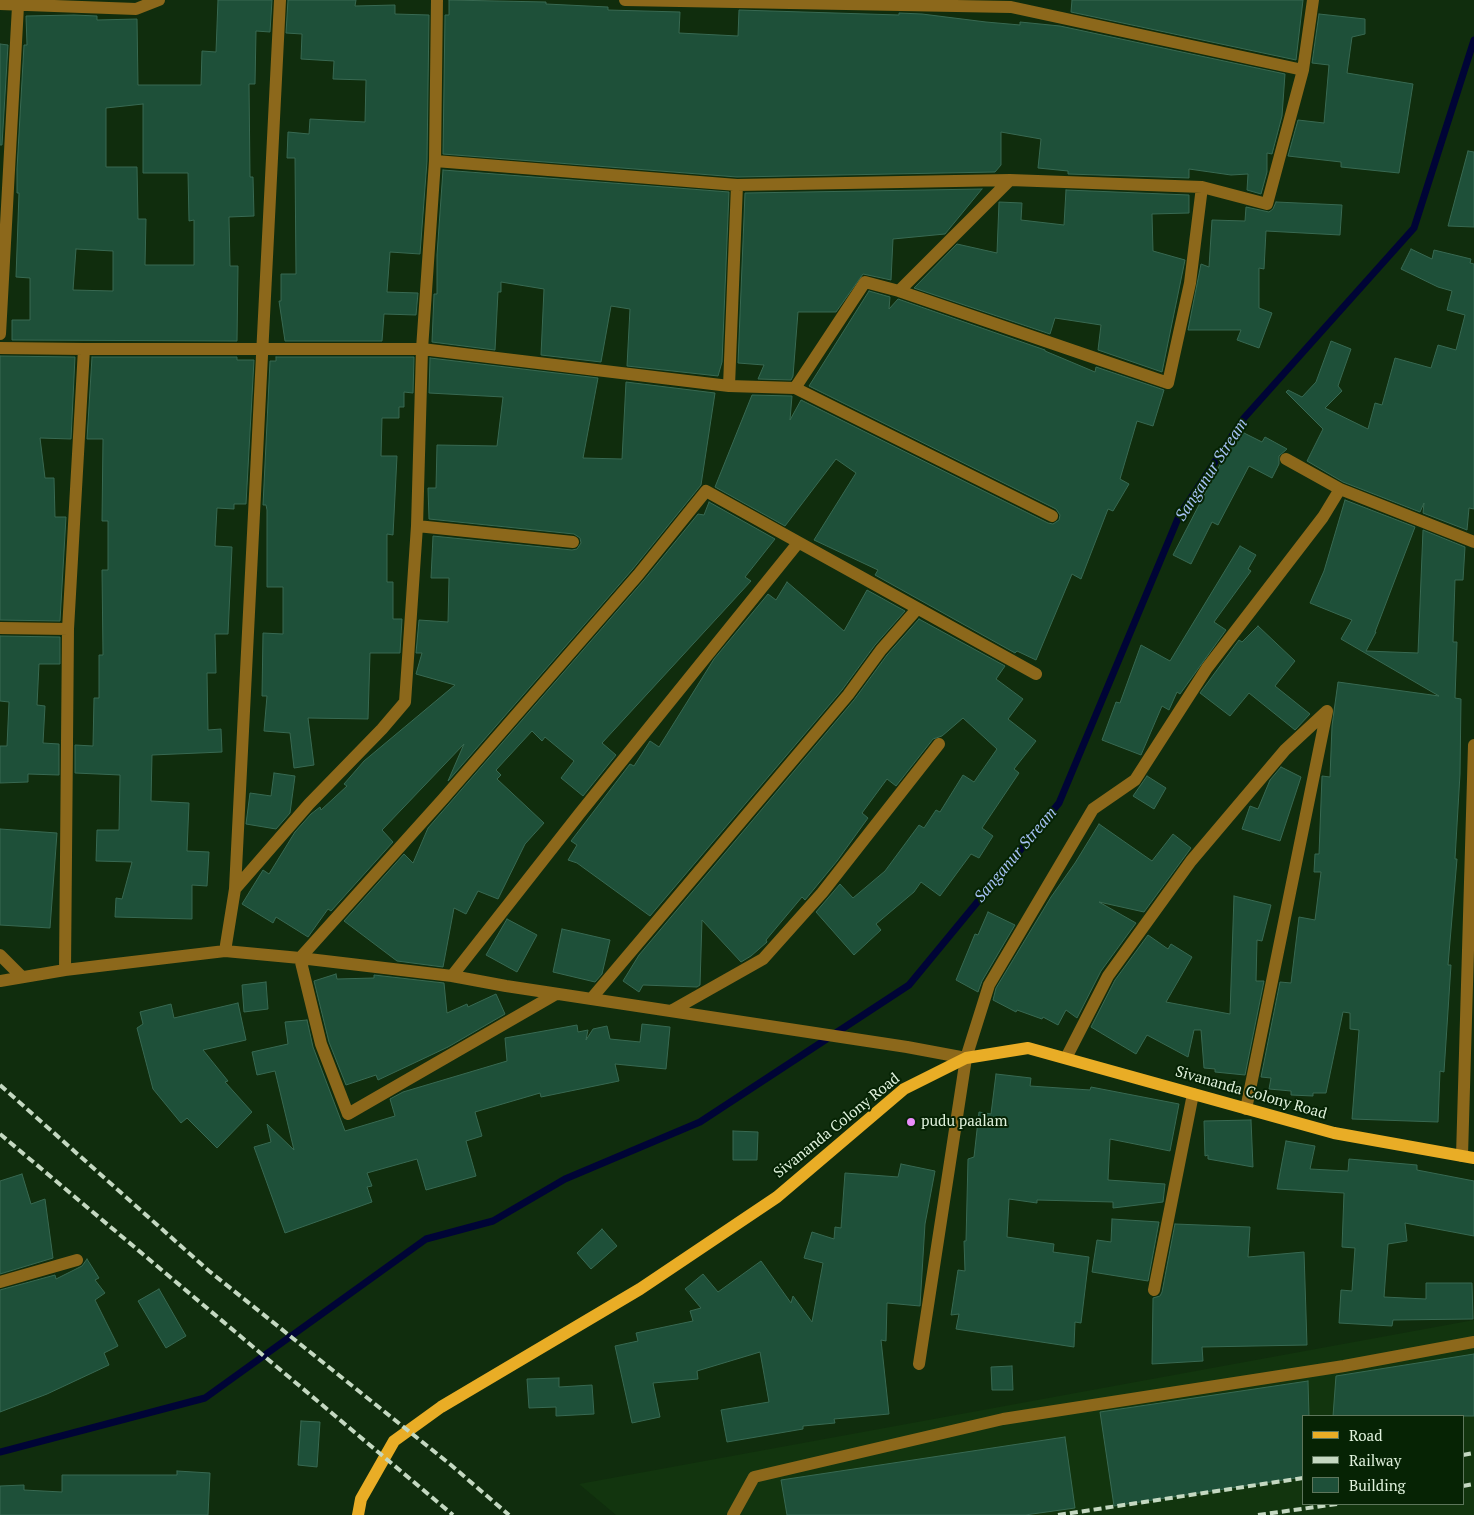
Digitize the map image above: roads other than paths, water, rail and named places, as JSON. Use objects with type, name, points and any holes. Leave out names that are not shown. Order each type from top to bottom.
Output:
[{"type":"main road","name":"Sivananda Colony Road","points":[[358,1515],[361,1499],[394,1441],[441,1407],[640,1289],[777,1197],[904,1089],[966,1058],[1028,1048],[1334,1133],[1468,1157]]},
{"type":"street","points":[[0,4],[18,6],[136,5],[159,0]]},
{"type":"street","points":[[225,951],[235,889],[280,0]]},
{"type":"street","points":[[235,889],[309,804],[382,729],[404,702],[417,526],[422,349],[435,161],[438,0]]},
{"type":"street","points":[[624,0],[1011,7],[1303,70]]},
{"type":"street","points":[[435,161],[737,185],[1010,180],[1202,187],[1267,204],[1303,70],[1313,0]]},
{"type":"street","points":[[0,334],[18,6]]},
{"type":"street","points":[[899,291],[1010,180]]},
{"type":"street","points":[[729,386],[737,185]]},
{"type":"street","points":[[795,388],[865,282],[899,291],[1168,382],[1190,283],[1202,187]]},
{"type":"street","points":[[0,348],[422,349],[729,386],[795,388],[1052,516]]},
{"type":"street","points":[[65,970],[68,629],[84,349]]},
{"type":"street","points":[[1286,459],[1340,488],[1474,542]]},
{"type":"street","points":[[919,1364],[966,1058],[989,985],[1093,809],[1135,780],[1207,668],[1312,532],[1340,488]]},
{"type":"street","points":[[300,958],[443,799],[638,575],[706,491],[1036,674]]},
{"type":"street","points":[[417,526],[573,542]]},
{"type":"street","points":[[452,976],[580,813],[798,543]]},
{"type":"street","points":[[591,999],[917,609]]},
{"type":"street","points":[[0,628],[68,629]]},
{"type":"street","points":[[1066,1058],[1108,976],[1191,861],[1285,750],[1327,711],[1246,1109]]},
{"type":"street","points":[[671,1011],[763,959],[822,893],[939,744]]},
{"type":"street","points":[[1468,1157],[1474,745]]},
{"type":"street","points":[[0,981],[65,970],[225,951],[452,976],[556,994],[852,1038],[966,1058]]},
{"type":"street","points":[[0,956],[22,977]]},
{"type":"street","points":[[300,958],[321,1044],[348,1114],[556,994]]},
{"type":"street","points":[[1154,1290],[1193,1094]]},
{"type":"street","points":[[0,1282],[77,1260]]},
{"type":"street","points":[[733,1515],[754,1477],[1003,1419],[1344,1366],[1474,1342]]},
{"type":"waterway","name":"Sanganur Stream","points":[[0,1452],[205,1398],[426,1239],[493,1221],[565,1179],[700,1122],[909,985],[1059,803],[1179,516],[1244,418],[1414,228],[1474,40]]},
{"type":"railway","points":[[0,1085],[209,1271],[451,1465],[509,1515]]},
{"type":"railway","points":[[0,1134],[453,1515]]},
{"type":"railway","points":[[1464,1455],[1474,1453]]},
{"type":"railway","points":[[1058,1515],[1302,1478]]},
{"type":"railway","points":[[1464,1486],[1474,1484]]},
{"type":"railway","points":[[1258,1515],[1330,1505]]},
{"type":"place","name":"pudu paalam","points":[[911,1122]]}]
